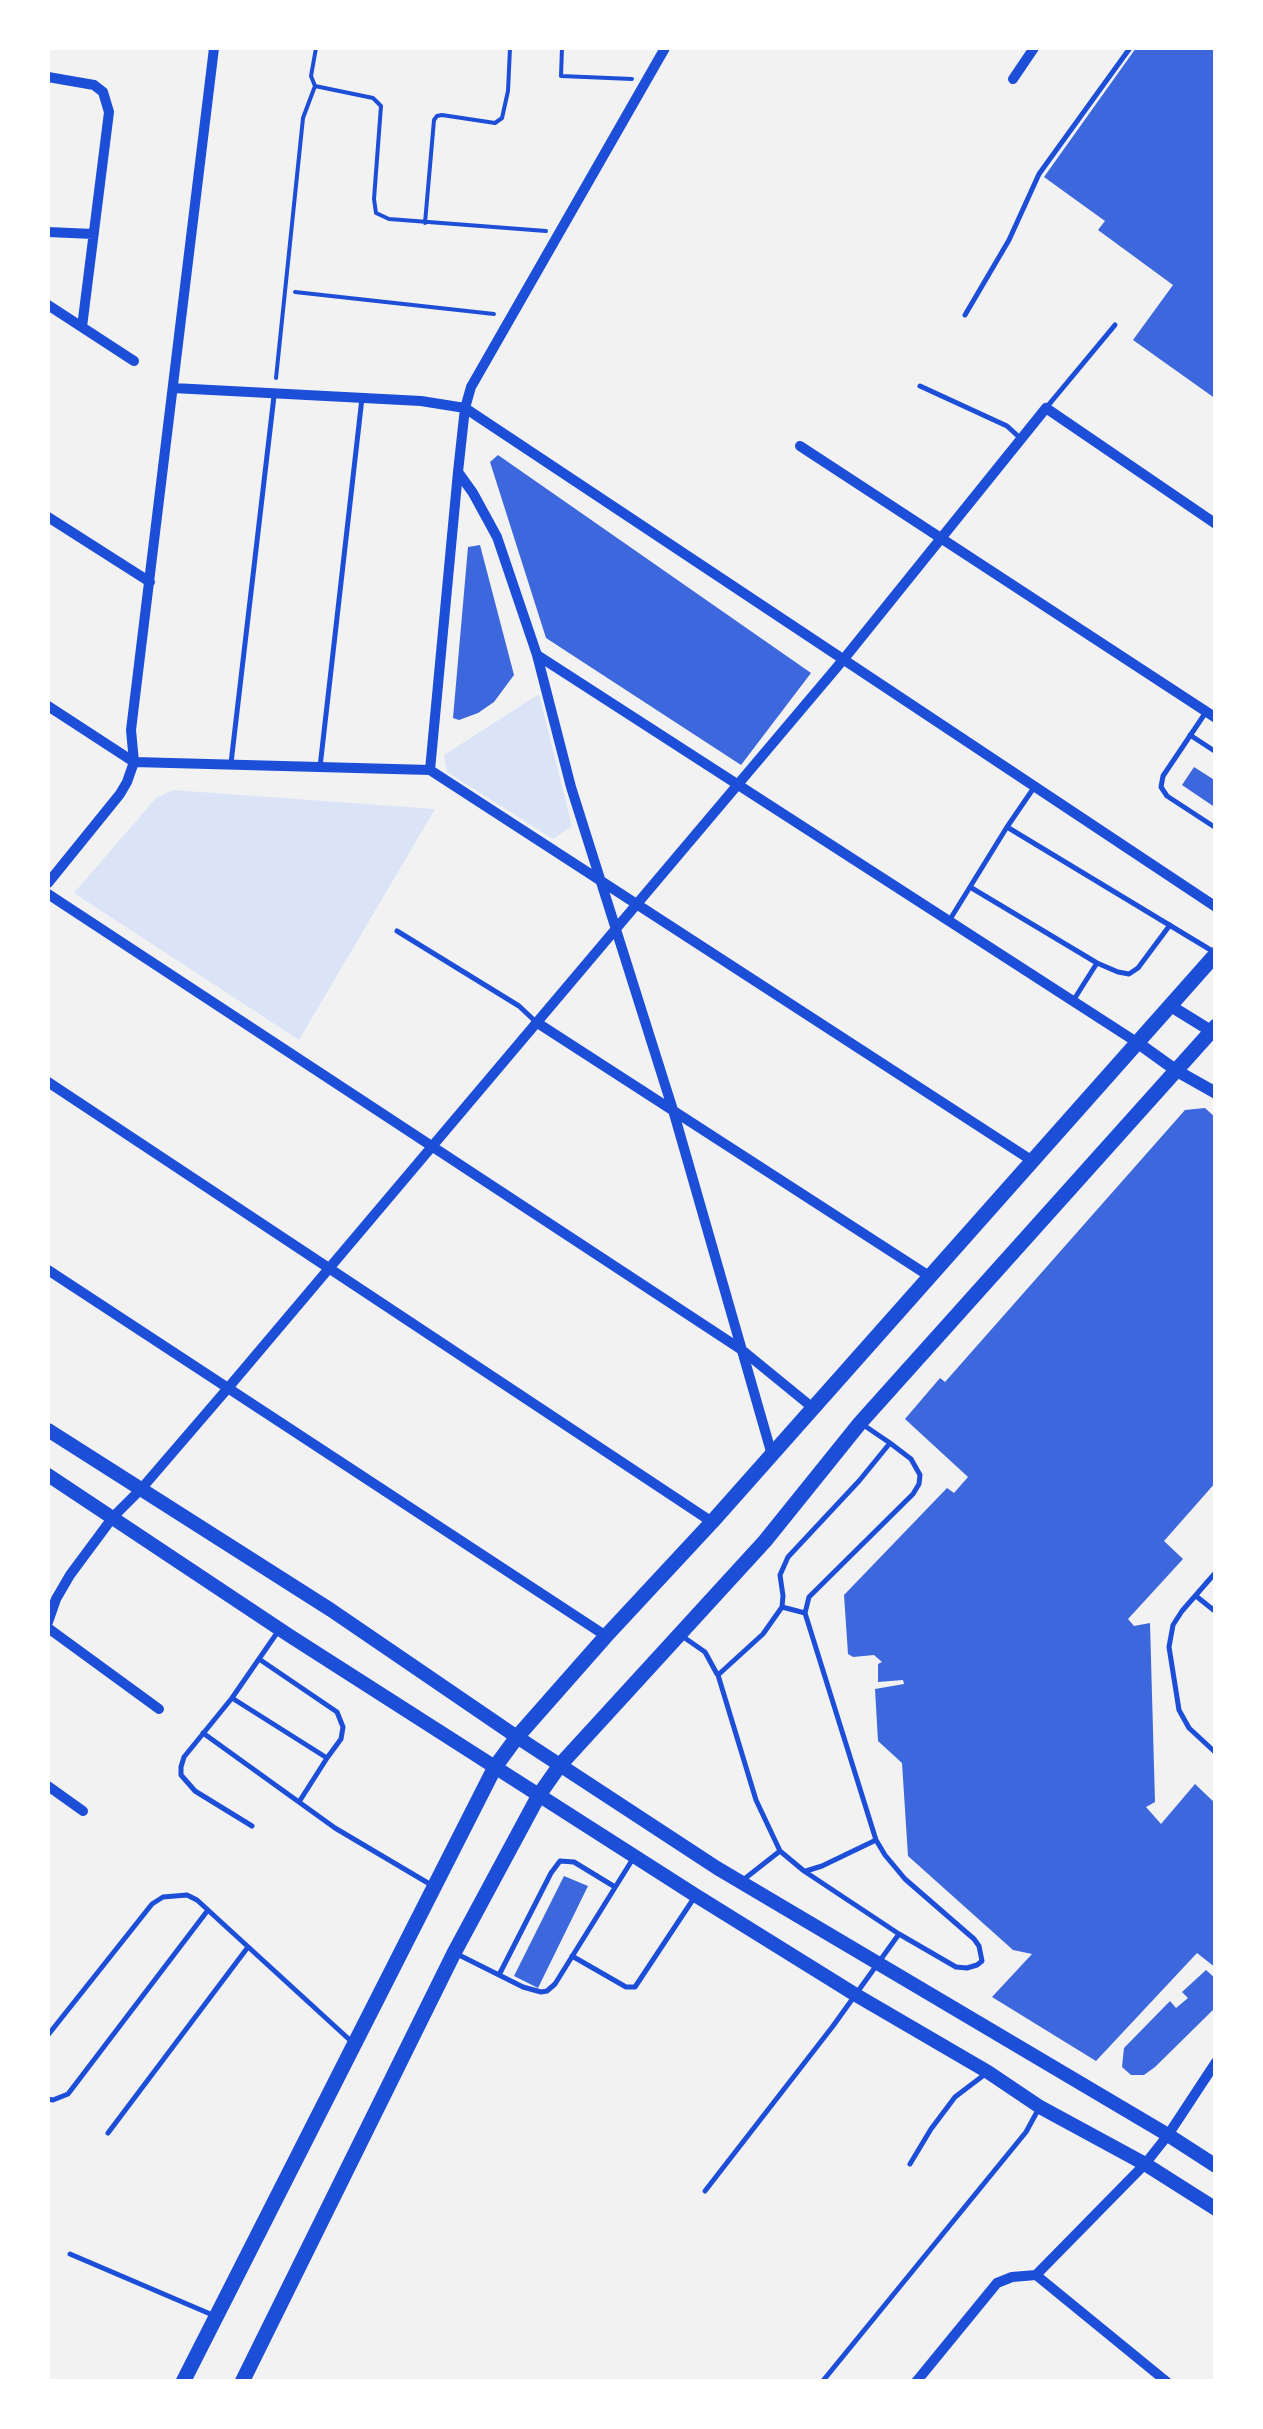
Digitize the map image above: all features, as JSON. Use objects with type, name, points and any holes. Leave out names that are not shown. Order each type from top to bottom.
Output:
[{"type":"main road","points":[[183,2382],[496,1766],[606,1636],[772,1455],[1216,953]]},
{"type":"main road","points":[[242,2382],[454,1953],[560,1765],[766,1541],[860,1423],[966,1302],[1214,1030]]},
{"type":"main road","points":[[48,1430],[331,1610],[517,1737],[741,1882],[1216,2166]]},
{"type":"main road","points":[[48,1475],[280,1629],[696,1895],[1040,2107],[1145,2164],[1216,2209]]},
{"type":"street","points":[[48,883],[120,794],[134,762],[131,730],[214,48]]},
{"type":"street","points":[[430,770],[458,472],[471,387],[665,48]]},
{"type":"street","points":[[1013,79],[1034,48]]},
{"type":"street","points":[[48,77],[94,84],[103,92],[110,112],[82,327]]},
{"type":"street","points":[[48,232],[92,234]]},
{"type":"street","points":[[48,305],[134,360]]},
{"type":"street","points":[[173,388],[421,401],[465,408],[1216,908]]},
{"type":"street","points":[[159,1710],[48,1625],[56,1599],[70,1575],[113,1518],[228,1388],[843,660],[1046,408],[1216,524]]},
{"type":"street","points":[[800,446],[1211,715]]},
{"type":"street","points":[[458,472],[496,536],[536,654],[571,788],[673,1110],[772,1455]]},
{"type":"street","points":[[48,517],[150,582]]},
{"type":"street","points":[[536,654],[1216,1093]]},
{"type":"street","points":[[48,706],[134,762],[430,770],[1031,1160]]},
{"type":"street","points":[[48,894],[742,1350],[812,1408]]},
{"type":"street","points":[[1169,1005],[1214,1030]]},
{"type":"street","points":[[536,1022],[928,1276]]},
{"type":"street","points":[[48,1082],[712,1522]]},
{"type":"street","points":[[48,1270],[606,1636]]},
{"type":"street","points":[[48,1786],[84,1811]]},
{"type":"street","points":[[1036,2275],[1145,2164],[1216,2062]]},
{"type":"street","points":[[916,2382],[997,2283],[1012,2276],[1036,2275],[1168,2382]]},
{"type":"lane","points":[[965,315],[1009,240],[1040,174],[1130,48]]},
{"type":"lane","points":[[1046,408],[1115,326]]},
{"type":"lane","points":[[920,386],[1007,426],[1021,439]]},
{"type":"lane","points":[[231,764],[275,393]]},
{"type":"lane","points":[[320,767],[362,398]]},
{"type":"lane","points":[[1211,715],[1190,735],[1163,776],[1161,787],[1167,796],[1216,828]]},
{"type":"lane","points":[[1190,735],[1216,752]]},
{"type":"lane","points":[[949,921],[1034,787]]},
{"type":"lane","points":[[1006,827],[1216,953]]},
{"type":"lane","points":[[970,886],[1118,972],[1129,974],[1138,968],[1170,925]]},
{"type":"lane","points":[[397,931],[519,1006],[536,1022]]},
{"type":"lane","points":[[1073,1001],[1098,962]]},
{"type":"lane","points":[[680,1634],[705,1652],[718,1675],[756,1800],[780,1850],[804,1872],[956,1967],[982,1961],[974,1939],[905,1878],[876,1840],[805,1614],[809,1597],[913,1494],[918,1484],[918,1467],[860,1423]]},
{"type":"lane","points":[[718,1675],[763,1634],[782,1607],[780,1574],[788,1557],[890,1443]]},
{"type":"lane","points":[[1214,1749],[1189,1728],[1179,1710],[1169,1646],[1182,1611],[1216,1572]]},
{"type":"lane","points":[[1196,1596],[1216,1612]]},
{"type":"lane","points":[[782,1607],[805,1614]]},
{"type":"lane","points":[[252,1826],[196,1791],[181,1775],[180,1767],[184,1756],[232,1698],[280,1629]]},
{"type":"lane","points":[[259,1659],[337,1712],[343,1727],[341,1738],[299,1802]]},
{"type":"lane","points":[[232,1698],[327,1758]]},
{"type":"lane","points":[[203,1733],[335,1828],[434,1886]]},
{"type":"lane","points":[[804,1872],[876,1840]]},
{"type":"lane","points":[[741,1882],[780,1850]]},
{"type":"lane","points":[[454,1953],[523,1987],[546,1991],[555,1984],[634,1856]]},
{"type":"lane","points":[[498,1975],[550,1873],[560,1862],[574,1862],[615,1887]]},
{"type":"lane","points":[[48,2035],[152,1904],[163,1896],[186,1895],[208,1910],[354,2044]]},
{"type":"lane","points":[[572,1956],[626,1987],[635,1987],[696,1895]]},
{"type":"lane","points":[[48,2099],[68,2094],[208,1910]]},
{"type":"lane","points":[[705,2191],[899,1934]]},
{"type":"lane","points":[[108,2134],[248,1946]]},
{"type":"lane","points":[[910,2164],[955,2097],[988,2072]]},
{"type":"lane","points":[[822,2382],[1026,2132],[1040,2107]]},
{"type":"lane","points":[[70,2254],[216,2316]]},
{"type":"path","points":[[275,393],[304,118],[315,86],[311,76],[316,48]]},
{"type":"path","points":[[425,223],[437,116],[495,122],[502,118],[510,48]]},
{"type":"path","points":[[562,48],[560,76],[647,80]]},
{"type":"path","points":[[315,86],[373,98],[380,106],[376,213],[389,219],[425,223],[560,232]]},
{"type":"path","points":[[295,292],[511,316]]},
{"type":"shaded area","points":[[539,694],[572,826],[553,839],[447,772],[444,755]]},
{"type":"shaded area","points":[[173,790],[435,809],[299,1040],[74,893],[156,798]]},
{"type":"building","points":[[1136,48],[1216,48],[1216,399],[1133,340],[1173,285],[1098,230],[1105,221],[1044,177]]},
{"type":"building","points":[[498,455],[811,673],[741,765],[546,638],[490,462]]},
{"type":"building","points":[[480,545],[514,675],[494,702],[459,720],[453,718],[468,547]]},
{"type":"building","points":[[1194,767],[1216,781],[1216,808],[1182,785]]},
{"type":"building","points":[[1205,1108],[1216,1118],[1216,1482],[1164,1541],[1183,1559],[1128,1619],[1134,1626],[1150,1623],[1155,1802],[1146,1807],[1161,1824],[1195,1784],[1216,1804],[1216,1968],[1197,1953],[1096,2061],[992,1997],[1032,1954],[1013,1950],[908,1856],[902,1763],[878,1741],[875,1689],[904,1684],[903,1680],[878,1682],[878,1664],[882,1662],[874,1655],[848,1654],[844,1595],[947,1488],[954,1493],[968,1477],[905,1419],[940,1378],[945,1382],[1185,1110]]},
{"type":"building","points":[[564,1876],[588,1886],[538,1988],[514,1976]]},
{"type":"building","points":[[1206,1970],[1216,1979],[1216,2007],[1155,2067],[1144,2075],[1131,2075],[1122,2067],[1124,2048],[1170,2001],[1176,2008],[1188,1998],[1182,1992]]}]
